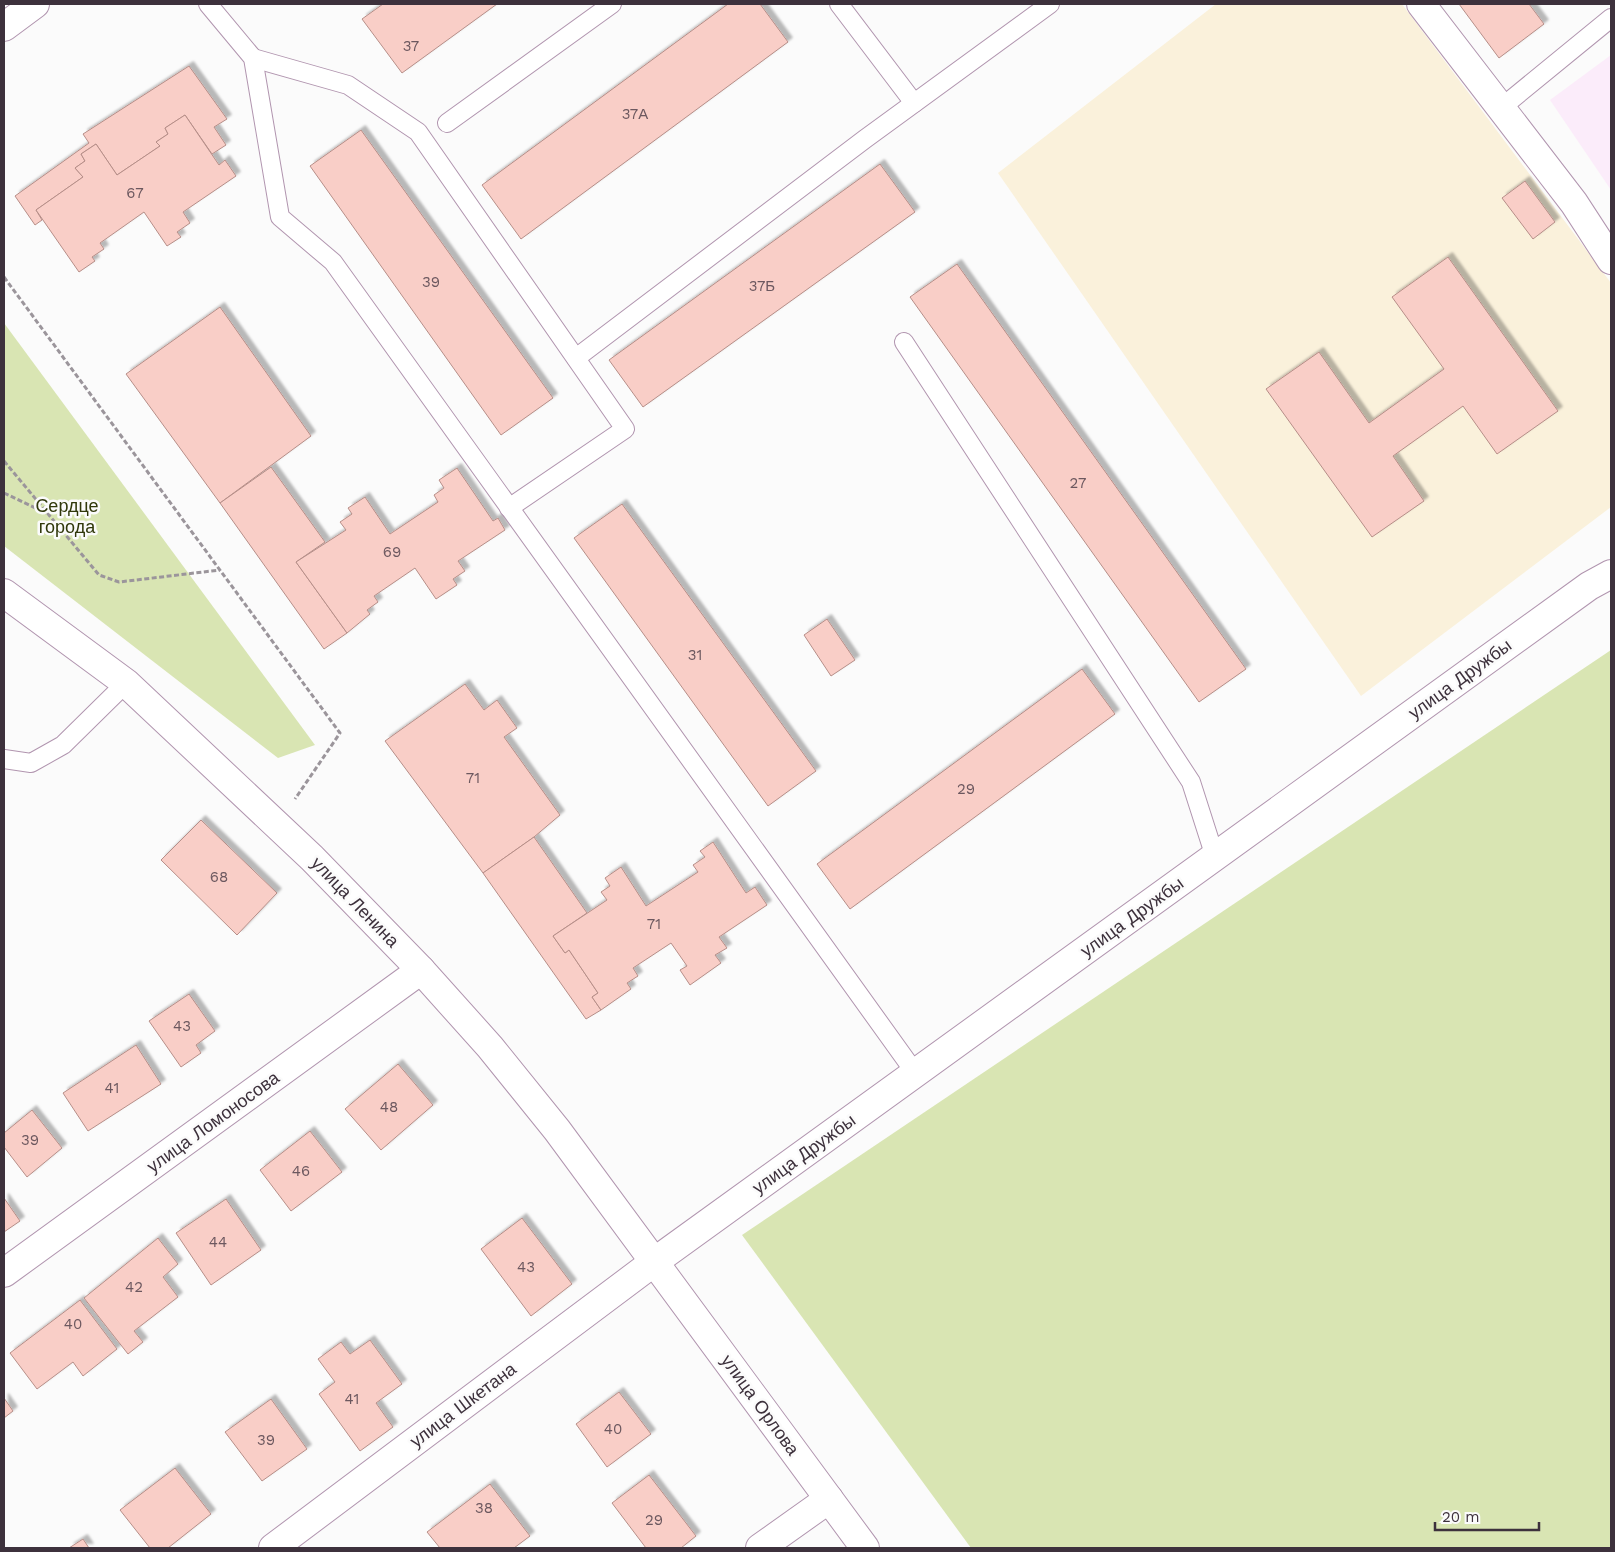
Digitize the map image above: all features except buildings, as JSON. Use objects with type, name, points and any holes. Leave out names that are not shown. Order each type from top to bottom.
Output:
[{"type":"street","points":[[4,27],[35,4]]},
{"type":"street","points":[[1421,4],[1574,203],[1611,260]]},
{"type":"street","name":"улица Дружбы","points":[[654,1262],[1589,586],[1611,574]]},
{"type":"street","name":"улица Ленина","points":[[4,593],[126,683],[312,858],[421,970],[490,1047],[557,1130],[654,1262]]},
{"type":"street","name":"улица Ломоносова","points":[[4,1273],[421,970]]},
{"type":"street","name":"улица Орлова","points":[[654,1262],[866,1548]]},
{"type":"street","name":"улица Шкетана","points":[[273,1548],[654,1262]]},
{"type":"street","points":[[760,1548],[829,1498]]},
{"type":"lane","points":[[208,4],[253,58],[280,217],[333,262],[916,1074]]},
{"type":"lane","points":[[446,123],[612,4]]},
{"type":"lane","points":[[839,4],[914,102]]},
{"type":"lane","points":[[576,358],[914,102],[1050,4]]},
{"type":"lane","points":[[1501,108],[1611,18]]},
{"type":"lane","points":[[253,58],[348,85],[418,132],[625,430],[509,508]]},
{"type":"lane","points":[[904,342],[1191,782],[1215,857]]},
{"type":"lane","points":[[4,760],[31,763],[63,745],[126,683]]},
{"type":"path","points":[[4,277],[340,733],[293,802]]},
{"type":"path","points":[[4,461],[99,574],[119,582],[220,570]]},
{"type":"path","points":[[4,493],[48,514]]},
{"type":"shaded area","points":[[1216,4],[1402,4],[1611,283],[1611,507],[1361,696],[998,173]]},
{"type":"shaded area","points":[[1611,55],[1611,190],[1550,100]]},
{"type":"green space","name":"Сердце города","points":[[4,323],[315,745],[278,758],[4,546]]},
{"type":"green space","points":[[1611,650],[1611,1548],[971,1548],[742,1235]]}]
